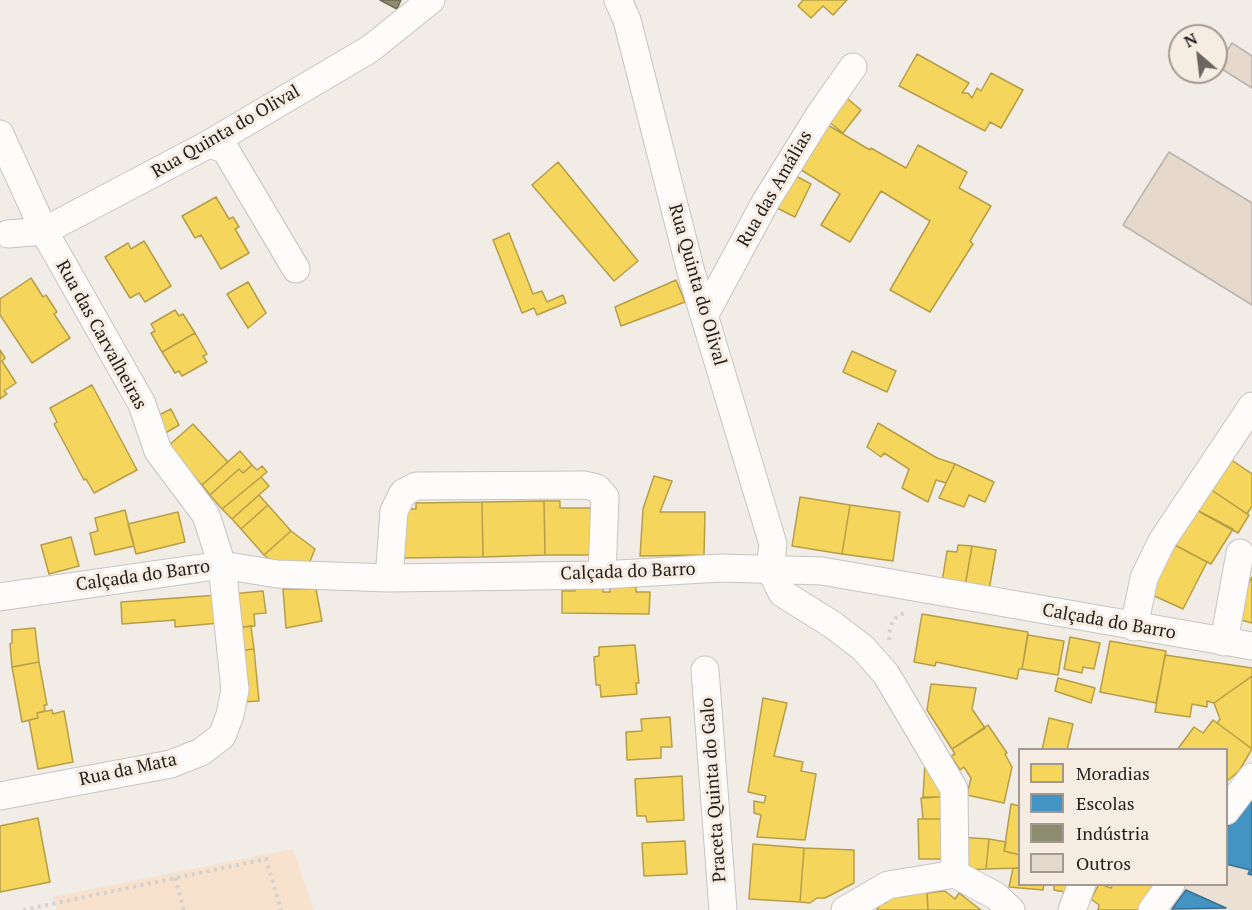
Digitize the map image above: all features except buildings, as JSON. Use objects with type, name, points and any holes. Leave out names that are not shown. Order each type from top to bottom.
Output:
[{"type":"street","name":"Rua Quinta do Olival","points":[[44,231],[209,144],[370,49],[431,0]]},
{"type":"street","name":"Rua Quinta do Olival","points":[[618,0],[627,20],[691,272],[773,544],[770,569]]},
{"type":"street","name":"Rua das Amálias","points":[[704,316],[766,201],[820,114],[853,67]]},
{"type":"street","name":"Rua das Carvalheiras","points":[[0,134],[44,231],[142,404],[158,451],[206,515],[222,565]]},
{"type":"street","points":[[209,144],[225,149],[296,268]]},
{"type":"street","points":[[3,235],[44,231]]},
{"type":"street","points":[[1134,627],[1144,578],[1162,541],[1252,406]]},
{"type":"street","points":[[389,578],[394,511],[403,493],[416,486],[585,485],[597,488],[605,497],[602,575]]},
{"type":"street","points":[[1224,642],[1240,553]]},
{"type":"street","name":"Calçada do Barro","points":[[0,597],[222,565],[277,574],[389,578],[602,575],[721,568],[822,571],[1252,646]]},
{"type":"street","name":"Rua da Mata","points":[[0,796],[171,764],[201,752],[222,736],[230,716],[235,690],[222,565]]},
{"type":"street","points":[[770,569],[782,593],[833,625],[863,648],[886,674],[954,789],[955,874]]},
{"type":"street","name":"Praceta Quinta do Galo","points":[[705,670],[723,910]]},
{"type":"street","points":[[1228,810],[1252,777]]},
{"type":"street","points":[[845,910],[888,885],[955,874],[996,896],[1011,910]]},
{"type":"street","points":[[1072,910],[1082,886]]},
{"type":"street","points":[[1152,910],[1170,886]]},
{"type":"path","points":[[886,674],[890,624],[895,617],[910,611],[925,611],[929,591]]},
{"type":"path","points":[[23,910],[266,859],[281,910]]},
{"type":"path","points":[[175,878],[184,910]]},
{"type":"shaded area","points":[[1252,790],[1252,910],[1168,910],[1185,886],[1228,886],[1228,825]]},
{"type":"shaded area","points":[[293,849],[314,910],[57,910],[53,897]]}]
